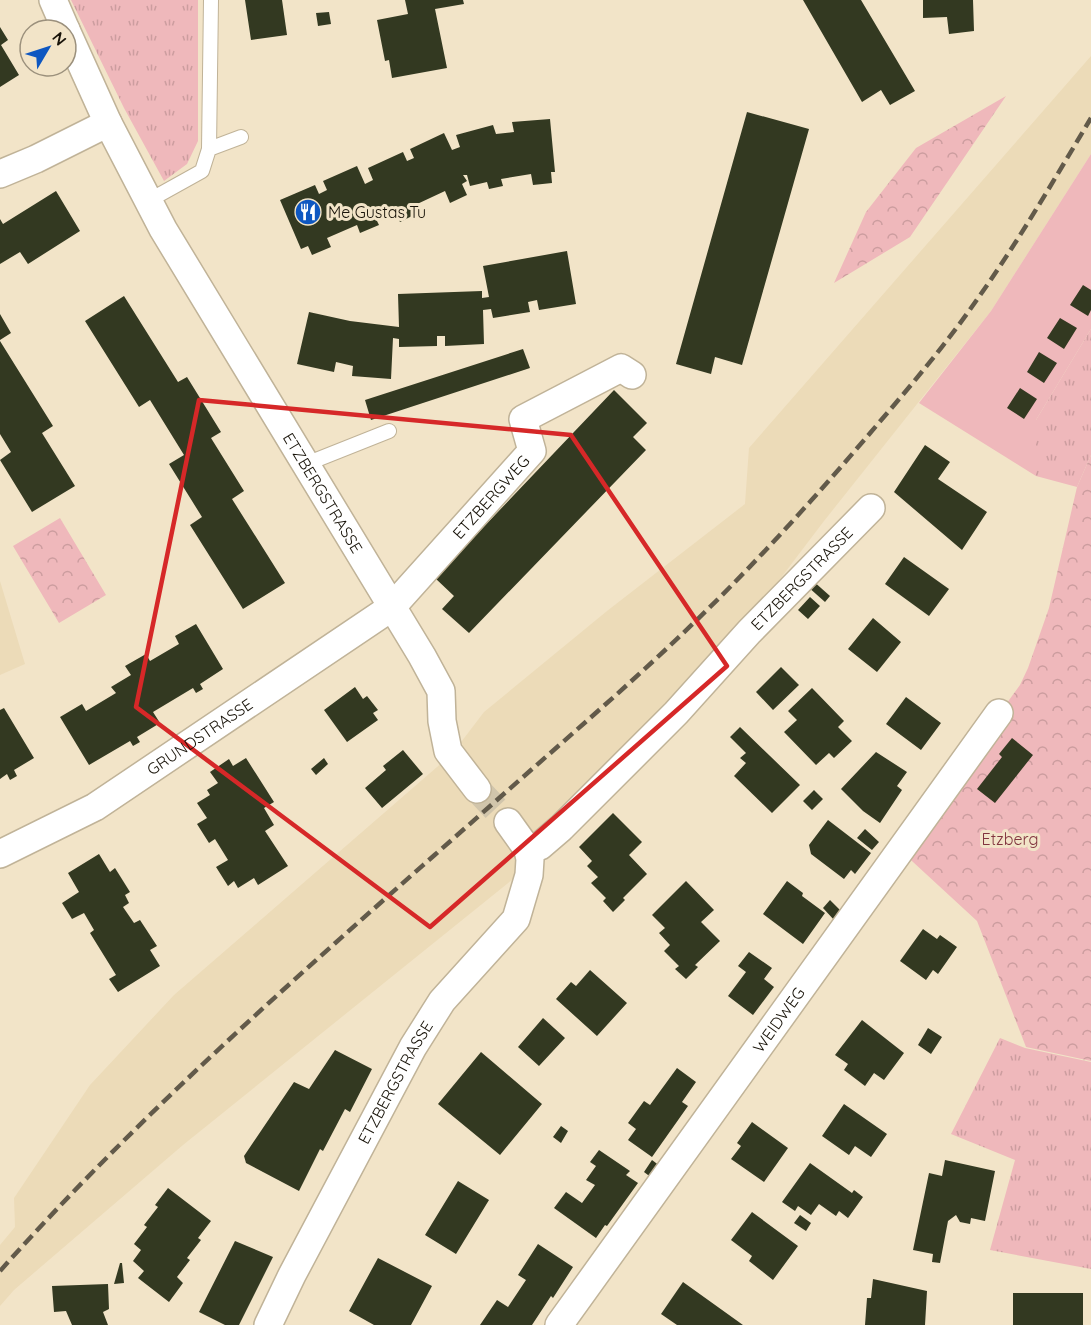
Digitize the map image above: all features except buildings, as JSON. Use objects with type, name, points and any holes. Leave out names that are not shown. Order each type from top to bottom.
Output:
[{"type":"street","name":"ETZBERGSTRASSE","points":[[53,0],[61,18]]},
{"type":"street","name":"ETZBERGSTRASSE","points":[[78,57],[108,123],[169,239],[441,691],[442,721],[448,751],[477,789]]},
{"type":"street","points":[[0,174],[36,159],[108,123]]},
{"type":"street","name":"ETZBERGWEG","points":[[392,607],[532,451],[523,419],[621,368],[632,375]]},
{"type":"street","name":"ETZBERGSTRASSE","points":[[268,1325],[292,1275],[413,1047],[442,1001],[516,919],[529,875],[528,850],[540,846],[561,828],[676,713],[749,632],[871,508]]},
{"type":"street","name":"GRUNDSTRASSE","points":[[0,854],[95,807],[392,607]]},
{"type":"street","name":"WEIDWEG","points":[[559,1325],[999,713]]},
{"type":"street","points":[[508,822],[528,850]]},
{"type":"lane","points":[[148,201],[202,171],[209,149],[211,0]]},
{"type":"lane","points":[[209,149],[241,137]]},
{"type":"lane","points":[[306,464],[389,431]]},
{"type":"highlighted area","points":[[199,400],[571,435],[727,666],[430,927],[136,707]]},
{"type":"shaded area","points":[[1091,56],[1091,154],[991,311],[824,521],[752,616],[561,828],[529,875],[513,879],[183,1145],[14,1290],[0,1306],[0,1245],[15,1227],[14,1198],[90,1085],[174,995],[452,754],[484,712],[607,611],[745,504],[749,448]]},
{"type":"shaded area","points":[[0,581],[25,664],[0,675]]},
{"type":"green space","points":[[71,0],[198,0],[198,141],[187,164],[164,181],[124,108]]},
{"type":"green space","points":[[1006,96],[910,237],[834,283],[866,212],[916,148]]},
{"type":"green space","points":[[1091,154],[1091,329],[1036,420],[1036,476],[919,403],[991,311]]},
{"type":"green space","points":[[1091,329],[1091,455],[1077,487],[1036,476],[1036,420]]},
{"type":"green space","name":"Etzberg","points":[[1091,455],[1091,1061],[1026,1047],[977,921],[900,850],[1020,685],[1049,608],[1077,487]]},
{"type":"green space","points":[[60,518],[106,595],[59,623],[13,546]]},
{"type":"green space","points":[[1000,1038],[1025,1048],[1091,1062],[1091,1269],[990,1250],[1015,1160],[951,1134]]},
{"type":"tunnel","points":[[477,789],[508,822]]},
{"type":"railway","points":[[0,1271],[120,1144],[182,1084],[310,965],[633,679],[708,609],[771,544],[851,455],[951,335],[1006,256],[1091,118]]},
{"type":"place","name":"Me Gustas Tu","points":[[308,212]]}]
